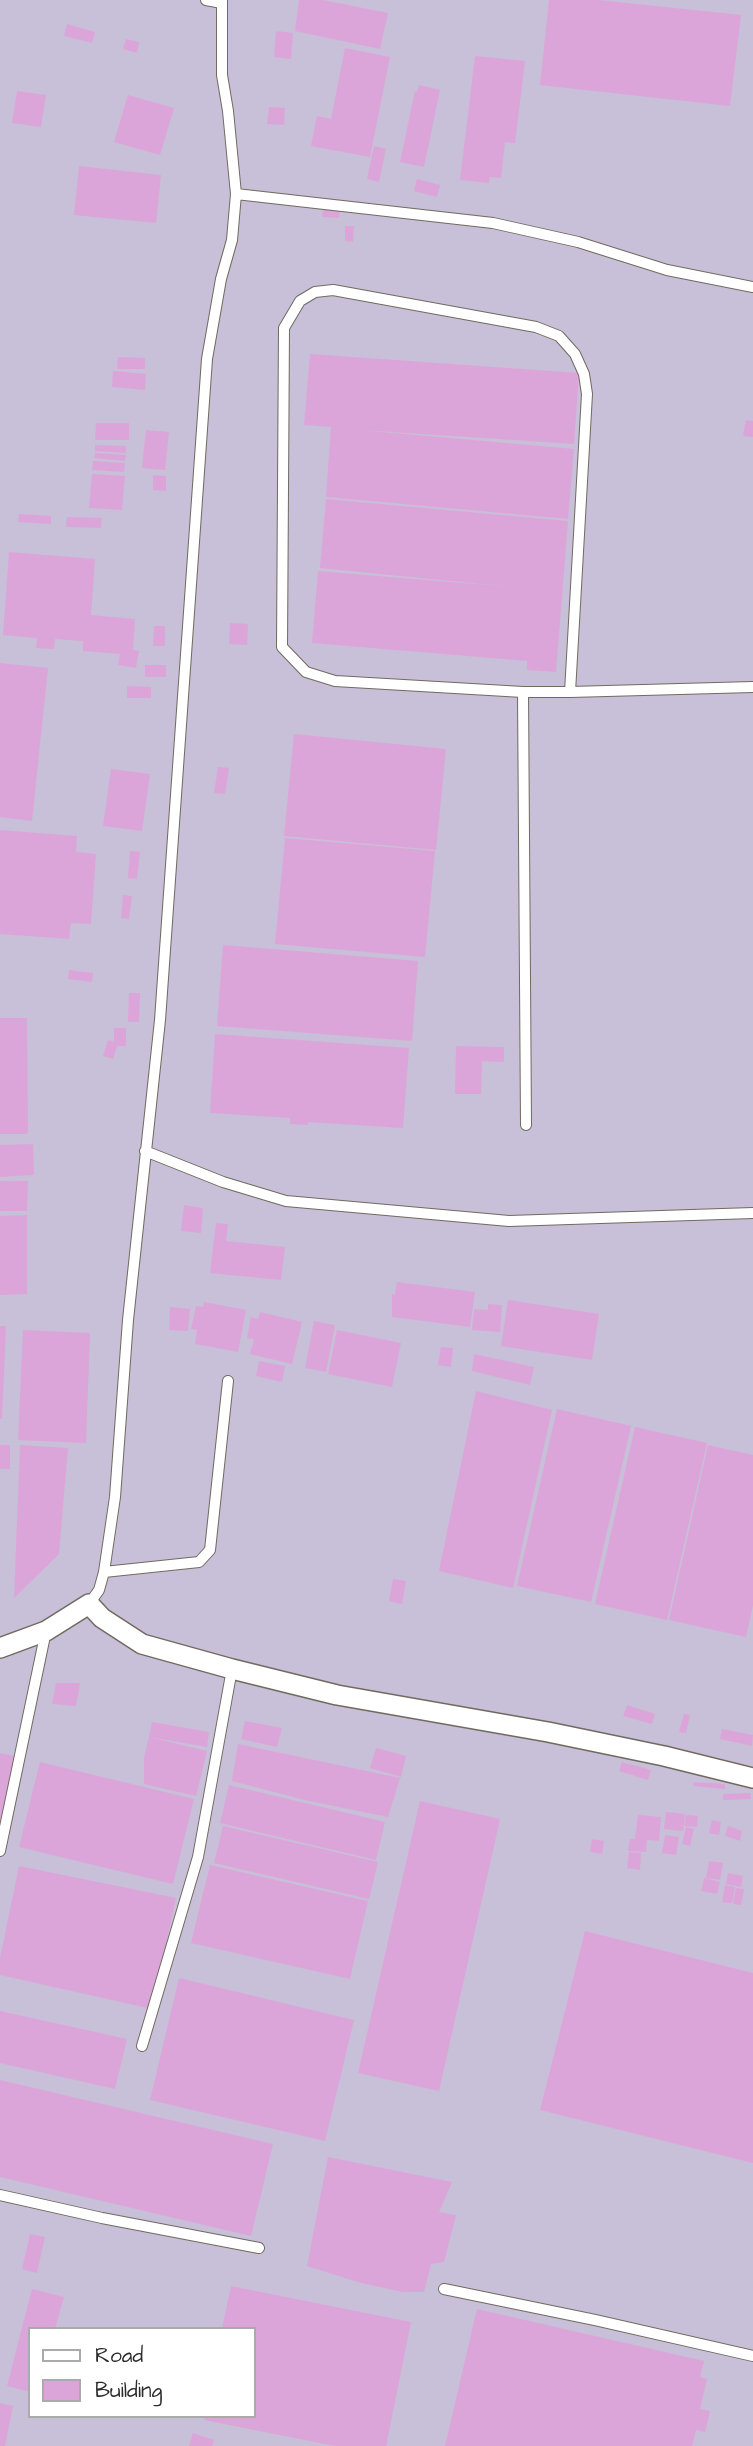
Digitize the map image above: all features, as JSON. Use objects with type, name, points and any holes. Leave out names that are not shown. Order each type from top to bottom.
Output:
[{"type":"street","points":[[0,1648],[46,1631],[89,1604],[102,1618],[142,1644],[232,1669],[337,1695],[561,1735],[753,1778]]},
{"type":"lane","points":[[89,1604],[99,1590],[104,1572],[115,1496],[128,1320],[160,1020],[207,359],[221,279],[232,240],[236,194],[222,75],[222,2],[206,0]]},
{"type":"lane","points":[[236,194],[493,223],[578,242],[667,270],[753,287]]},
{"type":"lane","points":[[570,692],[587,394],[584,374],[575,354],[559,335],[536,327],[332,290],[315,292],[300,301],[284,328],[282,647],[306,672],[335,681],[523,692],[570,692],[753,687]]},
{"type":"lane","points":[[523,692],[526,1125]]},
{"type":"lane","points":[[145,1151],[223,1182],[286,1201],[509,1221],[753,1213]]},
{"type":"lane","points":[[104,1572],[199,1562],[210,1550],[228,1381]]},
{"type":"lane","points":[[0,1851],[46,1631]]},
{"type":"lane","points":[[142,2046],[198,1857],[232,1669]]},
{"type":"lane","points":[[0,2195],[258,2248]]},
{"type":"lane","points":[[444,2289],[753,2356]]},
{"type":"shaded area","points":[[0,0],[753,0],[753,2446],[0,2446]]},
{"type":"building","points":[[299,0],[323,0],[388,13],[380,49],[295,31]]},
{"type":"building","points":[[549,0],[599,0],[741,15],[730,106],[540,85]]},
{"type":"building","points":[[67,24],[95,32],[92,43],[64,36]]},
{"type":"building","points":[[276,31],[293,33],[291,59],[274,57]]},
{"type":"building","points":[[126,39],[139,42],[137,53],[123,49]]},
{"type":"building","points":[[345,48],[390,57],[370,157],[311,146],[317,116],[331,119]]},
{"type":"building","points":[[475,56],[525,61],[515,143],[505,142],[501,178],[490,177],[489,183],[460,180]]},
{"type":"building","points":[[419,85],[440,90],[424,167],[400,162],[415,91],[417,92]]},
{"type":"building","points":[[17,91],[46,95],[41,127],[12,123]]},
{"type":"building","points":[[128,95],[174,108],[160,155],[114,142]]},
{"type":"building","points":[[269,107],[285,108],[284,125],[267,124]]},
{"type":"building","points":[[374,146],[386,149],[379,182],[367,179]]},
{"type":"building","points":[[79,166],[161,175],[156,223],[74,215]]},
{"type":"building","points":[[417,179],[440,185],[437,197],[414,191]]},
{"type":"building","points":[[323,207],[340,208],[339,218],[322,217]]},
{"type":"building","points":[[345,226],[354,226],[353,242],[345,241]]},
{"type":"building","points":[[310,354],[579,373],[574,444],[360,430],[574,449],[568,519],[326,497],[331,427],[304,425]]},
{"type":"building","points":[[118,357],[145,358],[145,369],[117,369]]},
{"type":"building","points":[[113,371],[146,374],[145,390],[112,387]]},
{"type":"building","points":[[746,420],[753,421],[753,437],[743,436]]},
{"type":"building","points":[[96,423],[129,423],[129,440],[95,440]]},
{"type":"building","points":[[146,430],[169,432],[165,470],[142,468]]},
{"type":"building","points":[[95,445],[126,446],[126,453],[95,451]]},
{"type":"building","points":[[95,453],[126,455],[125,461],[94,458]]},
{"type":"building","points":[[93,461],[125,463],[124,472],[92,470]]},
{"type":"building","points":[[92,474],[125,476],[122,510],[89,508]]},
{"type":"building","points":[[153,475],[166,476],[166,491],[153,490]]},
{"type":"building","points":[[326,499],[568,521],[556,672],[527,670],[527,661],[312,643],[318,571],[511,587],[320,568]]},
{"type":"building","points":[[19,514],[51,516],[51,524],[18,522]]},
{"type":"building","points":[[67,517],[102,518],[101,528],[66,527]]},
{"type":"building","points":[[9,552],[95,559],[91,615],[135,619],[133,650],[139,651],[136,668],[118,665],[120,654],[83,651],[83,641],[55,639],[54,649],[36,648],[37,638],[3,635]]},
{"type":"building","points":[[230,623],[248,624],[247,645],[229,644]]},
{"type":"building","points":[[154,626],[165,626],[165,646],[153,646]]},
{"type":"building","points":[[0,663],[48,668],[32,821],[0,817]]},
{"type":"building","points":[[145,665],[166,665],[166,677],[145,677]]},
{"type":"building","points":[[127,686],[151,687],[151,698],[127,698]]},
{"type":"building","points":[[294,734],[446,749],[436,850],[284,836]]},
{"type":"building","points":[[218,767],[229,768],[225,794],[214,793]]},
{"type":"building","points":[[111,769],[150,774],[142,831],[103,826]]},
{"type":"building","points":[[0,830],[77,836],[76,852],[96,854],[91,924],[71,923],[69,939],[0,934]]},
{"type":"building","points":[[285,838],[435,851],[425,957],[275,944]]},
{"type":"building","points":[[130,851],[140,852],[137,879],[128,878]]},
{"type":"building","points":[[123,895],[132,896],[129,919],[121,918]]},
{"type":"building","points":[[223,945],[418,961],[412,1041],[217,1026]]},
{"type":"building","points":[[69,970],[93,973],[92,982],[68,979]]},
{"type":"building","points":[[129,993],[140,993],[139,1022],[128,1022]]},
{"type":"building","points":[[0,1018],[27,1018],[28,1133],[25,1134],[0,1134]]},
{"type":"building","points":[[114,1028],[126,1028],[126,1046],[117,1046],[113,1059],[103,1056],[108,1040],[114,1042]]},
{"type":"building","points":[[215,1034],[409,1048],[403,1128],[308,1122],[308,1125],[290,1124],[290,1118],[210,1113]]},
{"type":"building","points":[[456,1046],[504,1047],[504,1062],[482,1061],[481,1094],[455,1094]]},
{"type":"building","points":[[33,1144],[34,1175],[0,1177],[0,1145]]},
{"type":"building","points":[[0,1181],[28,1181],[27,1211],[0,1211]]},
{"type":"building","points":[[184,1205],[203,1208],[201,1233],[181,1231]]},
{"type":"building","points":[[27,1215],[27,1294],[0,1295],[0,1216]]},
{"type":"building","points":[[216,1223],[228,1224],[226,1241],[285,1247],[281,1280],[210,1273]]},
{"type":"building","points":[[397,1282],[475,1292],[470,1327],[392,1317],[392,1294],[395,1295]]},
{"type":"building","points":[[508,1300],[599,1314],[592,1360],[501,1346]]},
{"type":"building","points":[[204,1302],[246,1310],[238,1352],[195,1344],[197,1330],[191,1329],[196,1306],[203,1307]]},
{"type":"building","points":[[488,1304],[502,1305],[500,1332],[472,1330],[474,1309],[488,1310]]},
{"type":"building","points":[[170,1307],[190,1309],[188,1331],[169,1330]]},
{"type":"building","points":[[260,1312],[302,1322],[292,1364],[250,1354],[254,1339],[247,1338],[251,1317],[258,1319]]},
{"type":"building","points":[[314,1321],[335,1325],[326,1372],[305,1368]]},
{"type":"building","points":[[0,1326],[6,1326],[2,1419],[0,1419]]},
{"type":"building","points":[[23,1330],[90,1333],[86,1443],[18,1440]]},
{"type":"building","points":[[337,1330],[401,1343],[392,1387],[328,1374]]},
{"type":"building","points":[[441,1347],[453,1348],[451,1367],[438,1365]]},
{"type":"building","points":[[474,1354],[534,1367],[530,1385],[472,1371]]},
{"type":"building","points":[[259,1361],[285,1366],[282,1382],[256,1376]]},
{"type":"building","points":[[476,1391],[552,1410],[513,1588],[439,1571]]},
{"type":"building","points":[[557,1409],[631,1426],[591,1602],[517,1586]]},
{"type":"building","points":[[635,1427],[707,1443],[667,1620],[595,1604]]},
{"type":"building","points":[[0,1445],[10,1445],[10,1469],[0,1469]]},
{"type":"building","points":[[20,1445],[68,1448],[59,1554],[14,1598]]},
{"type":"building","points":[[708,1445],[753,1455],[753,1605],[746,1637],[669,1620]]},
{"type":"building","points":[[393,1579],[406,1581],[402,1604],[389,1601]]},
{"type":"building","points":[[56,1683],[80,1683],[76,1706],[52,1704]]},
{"type":"building","points":[[627,1705],[655,1714],[652,1724],[623,1716]]},
{"type":"building","points":[[684,1714],[690,1715],[686,1733],[679,1732]]},
{"type":"building","points":[[245,1721],[282,1728],[277,1747],[241,1739]]},
{"type":"building","points":[[152,1722],[209,1732],[207,1747],[149,1737]]},
{"type":"building","points":[[722,1729],[753,1735],[752,1746],[720,1739]]},
{"type":"building","points":[[149,1737],[207,1751],[196,1796],[144,1784],[144,1758]]},
{"type":"building","points":[[238,1744],[400,1778],[388,1817],[309,1801],[232,1781]]},
{"type":"building","points":[[376,1748],[406,1756],[401,1777],[370,1768]]},
{"type":"building","points":[[0,1753],[18,1757],[0,1830]]},
{"type":"building","points":[[40,1762],[194,1799],[173,1884],[19,1847]]},
{"type":"building","points":[[622,1762],[651,1770],[648,1780],[619,1771]]},
{"type":"building","points":[[694,1782],[725,1784],[725,1789],[693,1786]]},
{"type":"building","points":[[229,1785],[385,1822],[376,1860],[220,1823]]},
{"type":"building","points":[[750,1793],[751,1799],[723,1800],[723,1794]]},
{"type":"building","points":[[420,1801],[500,1819],[439,2091],[358,2073]]},
{"type":"building","points":[[666,1812],[685,1814],[684,1826],[679,1825],[684,1827],[683,1831],[664,1829]]},
{"type":"building","points":[[638,1815],[661,1817],[659,1841],[647,1840],[646,1852],[628,1851],[630,1839],[635,1839]]},
{"type":"building","points":[[686,1815],[698,1816],[697,1827],[685,1826]]},
{"type":"building","points":[[712,1820],[721,1822],[719,1835],[709,1833]]},
{"type":"building","points":[[223,1826],[378,1862],[369,1899],[214,1863]]},
{"type":"building","points":[[728,1826],[742,1831],[740,1841],[725,1836]]},
{"type":"building","points":[[686,1827],[694,1829],[690,1846],[682,1844]]},
{"type":"building","points":[[665,1835],[679,1837],[676,1855],[662,1853]]},
{"type":"building","points":[[592,1839],[604,1841],[602,1854],[590,1852]]},
{"type":"building","points":[[629,1852],[641,1853],[640,1870],[627,1868]]},
{"type":"building","points":[[709,1861],[723,1863],[720,1880],[706,1878]]},
{"type":"building","points":[[210,1865],[368,1901],[350,1979],[191,1943]]},
{"type":"building","points":[[19,1866],[176,1898],[152,2009],[0,1975],[0,1958]]},
{"type":"building","points":[[728,1873],[743,1876],[741,1887],[726,1884]]},
{"type":"building","points":[[704,1878],[720,1882],[717,1894],[701,1891]]},
{"type":"building","points":[[725,1885],[735,1887],[732,1903],[722,1902]]},
{"type":"building","points":[[736,1888],[744,1889],[741,1905],[733,1904]]},
{"type":"building","points":[[585,1931],[753,1973],[753,2163],[540,2110]]},
{"type":"building","points":[[179,1978],[354,2020],[325,2141],[150,2100]]},
{"type":"building","points":[[0,2011],[127,2039],[115,2089],[0,2063]]},
{"type":"building","points":[[0,2080],[273,2144],[251,2236],[0,2177]]},
{"type":"building","points":[[328,2157],[452,2182],[439,2212],[456,2215],[444,2262],[431,2264],[424,2292],[403,2292],[361,2283],[307,2266]]},
{"type":"building","points":[[30,2234],[45,2237],[37,2273],[22,2269]]},
{"type":"building","points":[[231,2286],[411,2322],[386,2446],[335,2446],[204,2420],[256,2418],[256,2327],[222,2327]]},
{"type":"building","points":[[32,2289],[64,2297],[56,2327],[28,2327],[28,2391],[7,2386]]},
{"type":"building","points":[[477,2309],[704,2361],[700,2377],[707,2379],[700,2409],[710,2411],[705,2432],[696,2430],[692,2446],[445,2446]]},
{"type":"building","points":[[0,2403],[13,2406],[5,2446],[0,2446]]},
{"type":"building","points":[[193,2433],[214,2440],[212,2446],[189,2446]]}]
